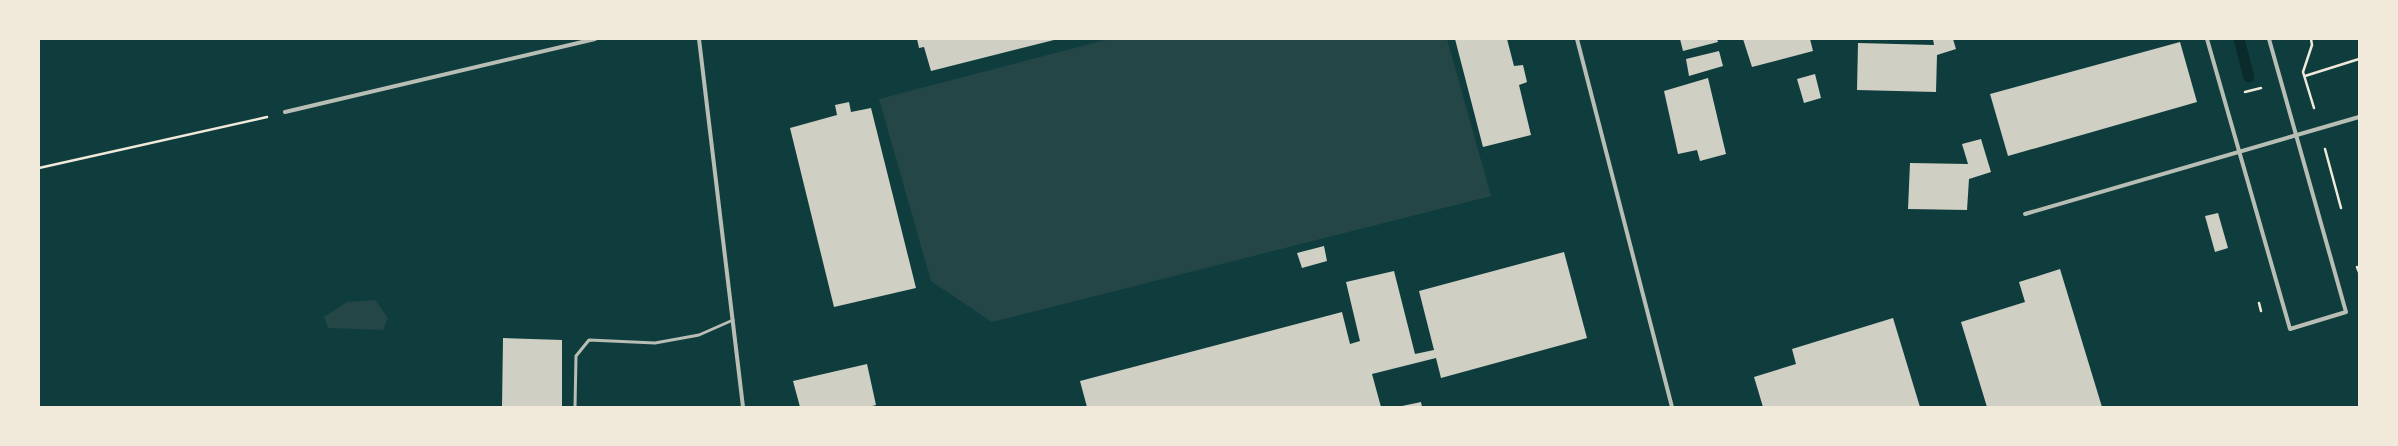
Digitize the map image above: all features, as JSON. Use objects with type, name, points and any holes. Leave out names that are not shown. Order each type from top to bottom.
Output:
[{"type":"street","points":[[284,112],[595,39]]},
{"type":"street","points":[[700,39],[743,407]]},
{"type":"street","points":[[1577,39],[1672,407]]},
{"type":"street","points":[[2207,39],[2290,329],[2346,312],[2269,39]]},
{"type":"street","points":[[2025,214],[2359,117]]},
{"type":"lane","points":[[575,407],[576,356],[589,340],[655,343],[699,335],[733,320]]},
{"type":"path","points":[[2311,39],[2312,45],[2304,76],[2320,128],[2341,210]]},
{"type":"path","points":[[2224,98],[2359,59]]},
{"type":"path","points":[[39,168],[284,112]]},
{"type":"path","points":[[2357,266],[2359,272]]},
{"type":"shaded area","points":[[1109,39],[1447,39],[1491,196],[992,322],[931,281],[879,99]]},
{"type":"shaded area","points":[[375,300],[388,318],[383,330],[328,328],[324,317],[347,302]]},
{"type":"building","points":[[917,39],[1054,40],[931,71],[924,47],[919,48]]},
{"type":"building","points":[[1455,39],[1507,39],[1514,66],[1523,65],[1527,82],[1519,85],[1531,135],[1483,147]]},
{"type":"building","points":[[1680,39],[1717,39],[1718,42],[1683,51]]},
{"type":"building","points":[[1743,39],[1810,39],[1813,51],[1752,67]]},
{"type":"building","points":[[1933,39],[1953,39],[1956,49],[1937,55],[1936,92],[1857,90],[1858,43],[1934,45]]},
{"type":"building","points":[[2180,42],[2197,102],[2008,156],[1990,94]]},
{"type":"building","points":[[1719,51],[1723,66],[1689,76],[1686,59]]},
{"type":"building","points":[[1815,74],[1821,98],[1804,103],[1797,79]]},
{"type":"building","points":[[1708,78],[1726,154],[1700,161],[1697,150],[1678,154],[1664,91]]},
{"type":"building","points":[[849,102],[851,112],[871,108],[916,288],[834,307],[790,128],[837,115],[835,105]]},
{"type":"building","points":[[1981,139],[1991,172],[1969,179],[1967,210],[1908,209],[1910,163],[1968,164],[1962,144]]},
{"type":"building","points":[[2218,213],[2228,248],[2215,252],[2205,216]]},
{"type":"building","points":[[1324,246],[1327,261],[1302,268],[1297,253]]},
{"type":"building","points":[[1564,252],[1587,338],[1441,378],[1436,358],[1372,374],[1381,407],[1087,407],[1080,381],[1342,312],[1350,344],[1360,341],[1346,282],[1394,271],[1415,354],[1434,350],[1419,291]]},
{"type":"building","points":[[2060,269],[2102,407],[1987,407],[1961,322],[2025,302],[2019,282]]},
{"type":"building","points":[[1893,318],[1920,407],[1763,407],[1754,377],[1796,364],[1792,349]]},
{"type":"building","points":[[503,338],[562,340],[562,407],[502,407]]},
{"type":"building","points":[[867,364],[876,405],[868,407],[800,407],[793,381]]},
{"type":"building","points":[[1421,402],[1422,407],[1402,407],[1402,406]]},
{"type":"waterway","points":[[2239,39],[2249,77]]}]
